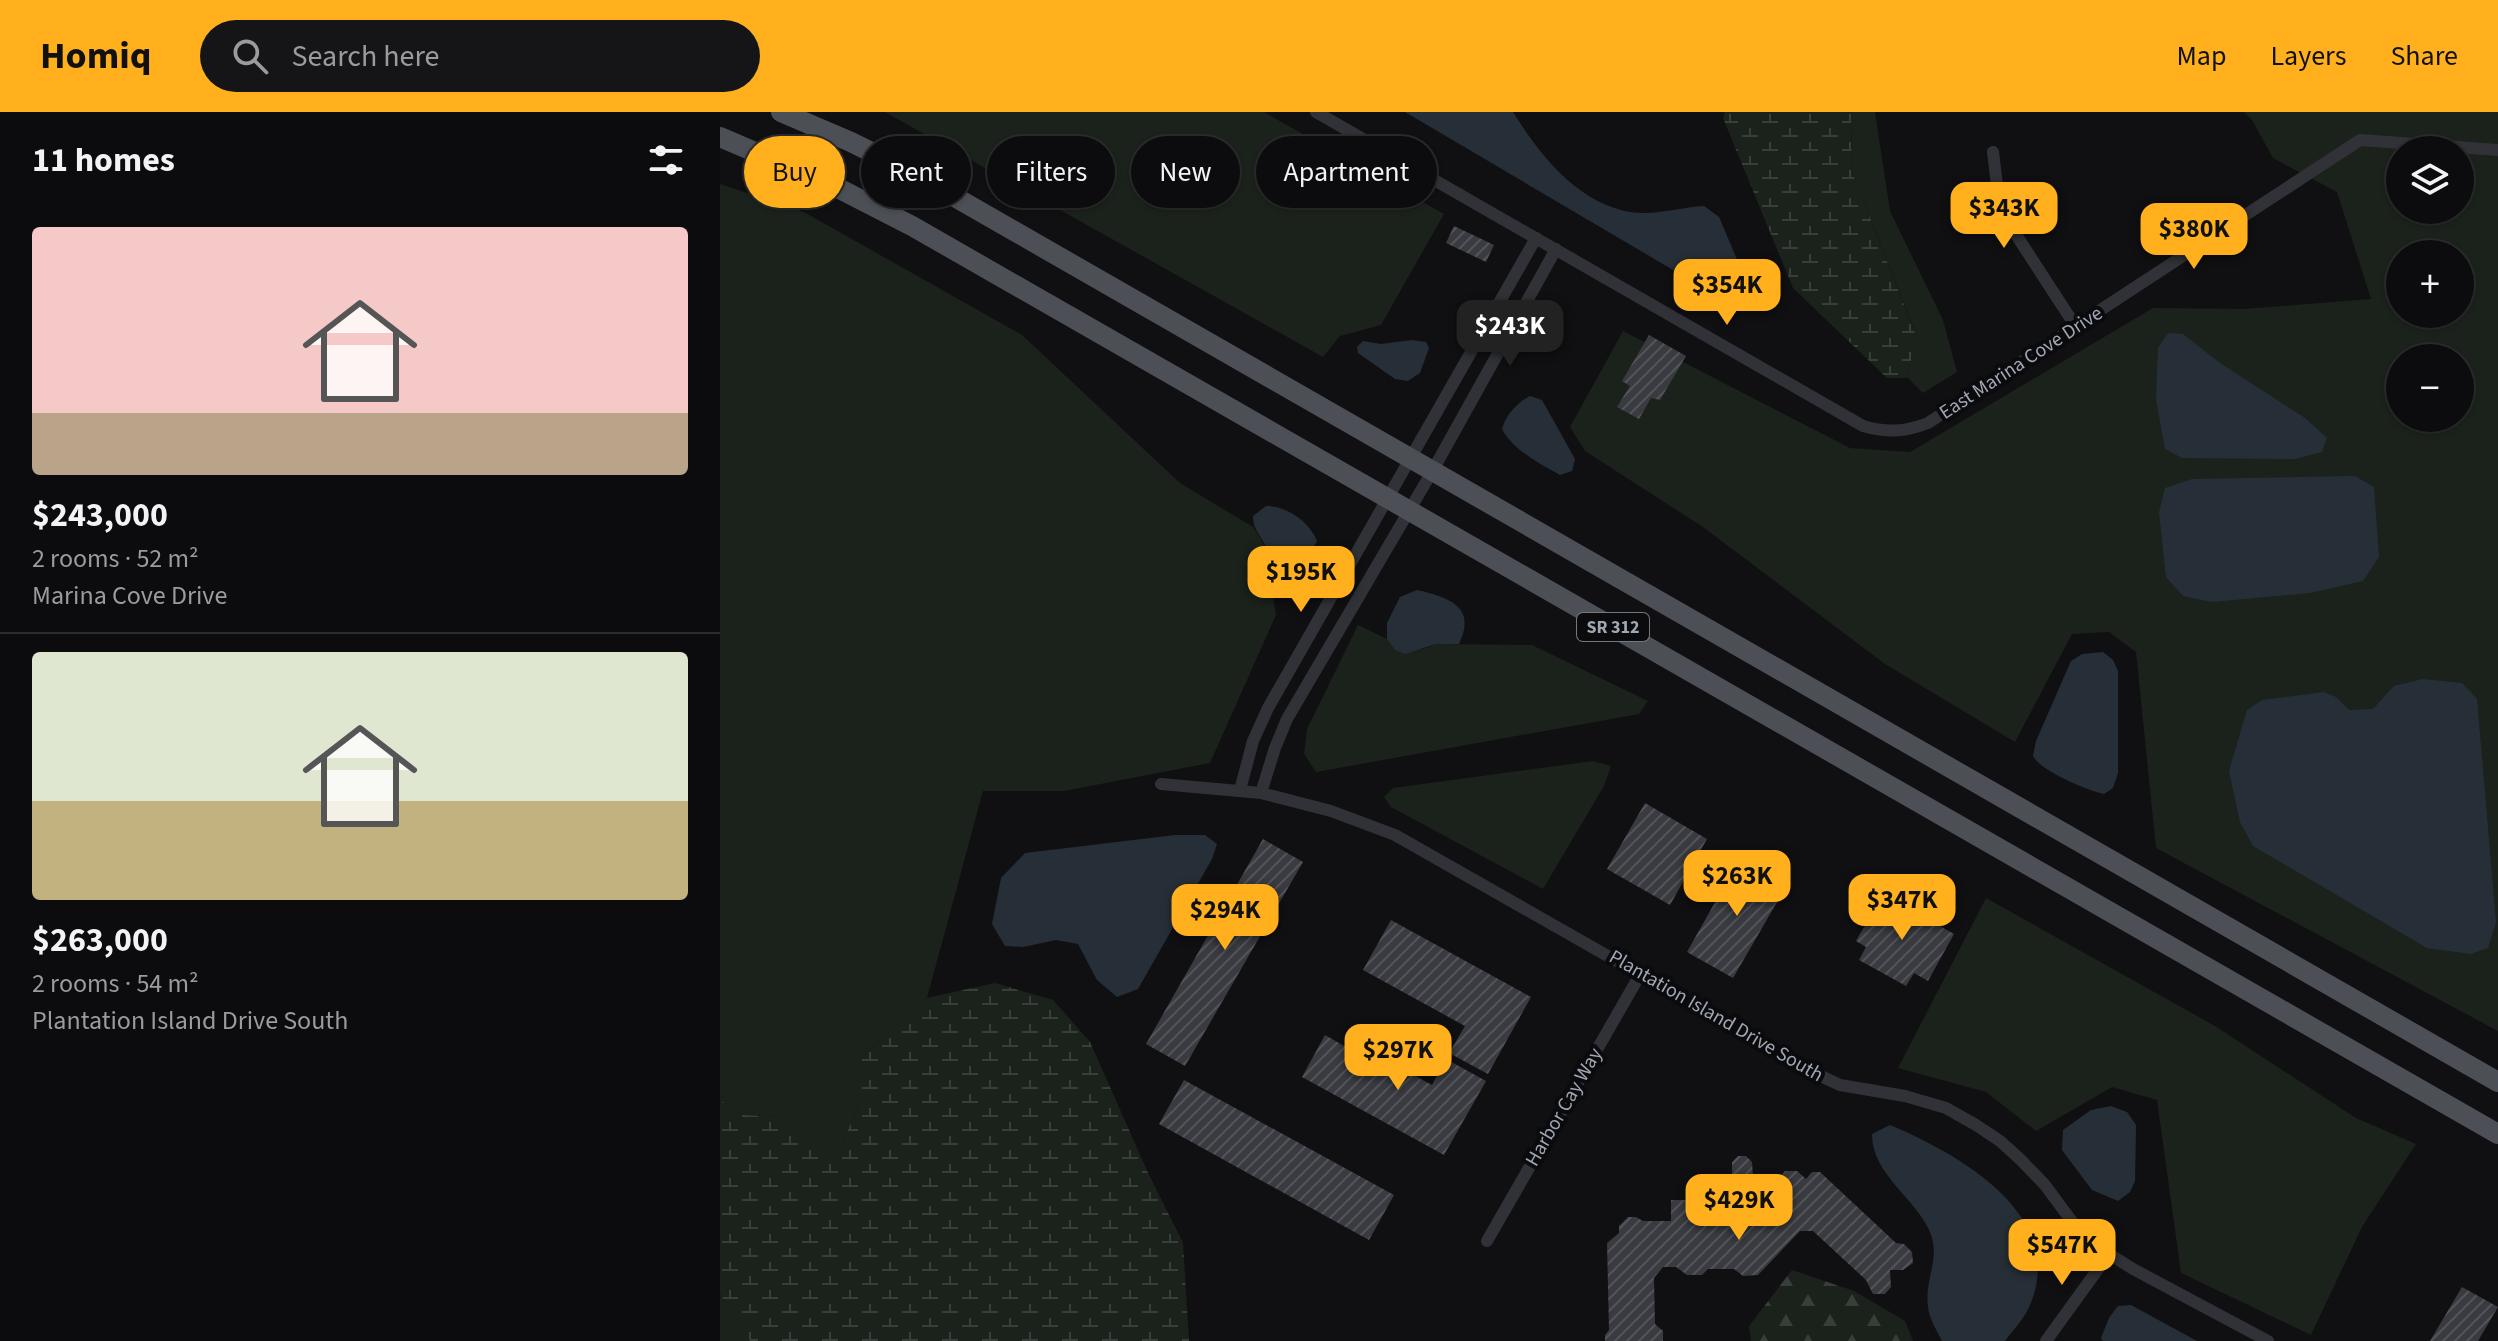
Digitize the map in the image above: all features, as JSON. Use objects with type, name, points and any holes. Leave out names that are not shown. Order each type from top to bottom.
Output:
[{"type":"main road","name":"SR 312","points":[[781,112],[913,173],[2498,1082]]},
{"type":"main road","name":"SR 312","points":[[720,137],[836,187],[912,226],[2498,1134]]},
{"type":"street","name":"East Marina Cove Drive","points":[[1316,112],[1863,426],[1878,430],[1906,430],[1928,423],[2360,140],[2498,150]]},
{"type":"street","points":[[1993,152],[2000,210],[2076,327]]},
{"type":"street","points":[[1240,790],[1253,741],[1268,708],[1411,457],[1546,243]]},
{"type":"street","points":[[1261,793],[1287,719],[1433,470],[1546,243]]},
{"type":"street","name":"Plantation Island Drive South","points":[[1161,784],[1261,793],[1331,811],[1395,835],[1810,1071],[1840,1085],[1905,1096],[1946,1108],[2000,1141],[2045,1185],[2079,1231],[2109,1254],[2268,1341]]},
{"type":"street","name":"Harbor Cay Way","points":[[1487,1241],[1641,973]]},
{"type":"street","points":[[2046,1341],[2109,1254]]},
{"type":"green space","points":[[885,112],[1264,112],[1306,136],[1256,136],[1256,208],[1433,208],[1444,214],[1381,325],[1340,336],[1323,357],[1057,208],[1115,208],[1115,136],[987,136],[987,169],[971,160],[971,136],[928,136]]},
{"type":"green space","points":[[1725,112],[1851,112],[1852,172],[1916,335],[1908,378],[1887,378],[1793,288],[1723,118]]},
{"type":"green space","points":[[1851,112],[1875,112],[1890,211],[1943,320],[1957,372],[1923,393],[1908,378],[1916,334],[1852,172]]},
{"type":"green space","points":[[2244,112],[2498,112],[2498,1031],[2156,848],[2136,652],[2109,632],[2072,634],[2015,742],[1885,664],[1703,527],[1585,451],[1570,427],[1623,331],[1850,448],[1910,452],[2153,308],[2243,309],[2371,299],[2337,192],[2273,158],[2252,120]]},
{"type":"green space","points":[[720,184],[744,192],[744,208],[792,208],[804,212],[1022,335],[1180,483],[1253,527],[1268,551],[1276,615],[1210,763],[1064,791],[983,791],[927,998],[861,1058],[861,1100],[841,1146],[812,1146],[782,1117],[741,1115],[720,1100]]},
{"type":"green space","points":[[1358,625],[1387,639],[1395,650],[1423,649],[1436,644],[1532,645],[1648,701],[1639,714],[1316,772],[1304,754],[1307,729]]},
{"type":"green space","points":[[1593,761],[1611,766],[1604,786],[1543,889],[1391,807],[1384,797],[1393,788]]},
{"type":"green space","points":[[1986,898],[2215,1026],[2356,1118],[2416,1144],[2362,1227],[2311,1335],[2181,1273],[2157,1100],[2112,1087],[2036,1131],[1986,1092],[1898,1068]]},
{"type":"green space","points":[[995,983],[1053,1000],[1090,1042],[1183,1243],[1189,1341],[750,1341],[720,1294],[720,1100],[741,1115],[782,1117],[812,1146],[841,1146],[861,1100],[861,1058],[927,998]]},
{"type":"green space","points":[[1792,1270],[1854,1291],[1905,1321],[1913,1341],[1751,1341],[1749,1326]]},
{"type":"green space","points":[[720,1295],[748,1335],[750,1341],[720,1341]]},
{"type":"shaded area","points":[[1405,112],[1513,112],[1551,163],[1582,192],[1600,202],[1620,210],[1641,213],[1704,206],[1719,217],[1753,297],[1747,307],[1724,300]]},
{"type":"shaded area","points":[[2168,333],[2183,334],[2220,363],[2305,418],[2327,438],[2322,452],[2295,459],[2182,458],[2165,449],[2156,399],[2158,348]]},
{"type":"shaded area","points":[[1412,340],[1426,342],[1429,348],[1420,373],[1408,381],[1395,379],[1358,353],[1357,347],[1363,341],[1381,344]]},
{"type":"shaded area","points":[[1530,396],[1542,400],[1575,459],[1572,471],[1560,475],[1544,466],[1520,450],[1502,429],[1513,410]]},
{"type":"shaded area","points":[[2355,476],[2374,487],[2379,557],[2363,581],[2310,593],[2212,602],[2183,596],[2166,577],[2159,512],[2165,488],[2192,479]]},
{"type":"shaded area","points":[[1266,506],[1296,516],[1309,527],[1317,541],[1297,579],[1282,583],[1271,579],[1268,552],[1253,516]]},
{"type":"shaded area","points":[[1417,590],[1448,600],[1462,612],[1465,621],[1459,644],[1436,644],[1405,654],[1395,650],[1387,639],[1387,623],[1400,597]]},
{"type":"shaded area","points":[[2103,652],[2113,660],[2118,671],[2118,773],[2113,788],[2104,794],[2054,774],[2033,756],[2036,741],[2071,661],[2082,654]]},
{"type":"shaded area","points":[[2423,679],[2462,683],[2477,699],[2496,922],[2488,948],[2471,954],[2427,948],[2253,846],[2240,822],[2229,771],[2247,710],[2262,700],[2324,692],[2336,697],[2349,710],[2373,709],[2394,686]]},
{"type":"shaded area","points":[[1175,835],[1205,835],[1217,844],[1212,859],[1138,989],[1117,997],[1097,980],[1078,944],[1056,940],[1023,947],[1005,946],[992,924],[1001,878],[1025,853]]},
{"type":"shaded area","points":[[2111,1106],[2127,1112],[2136,1125],[2135,1181],[2130,1192],[2118,1201],[2092,1190],[2062,1150],[2063,1130],[2091,1110]]},
{"type":"shaded area","points":[[1890,1125],[1975,1171],[2000,1192],[2021,1216],[2034,1243],[2038,1273],[2028,1310],[2005,1341],[1942,1341],[1928,1307],[1928,1286],[1934,1258],[1932,1238],[1921,1216],[1878,1161],[1874,1148],[1872,1134]]},
{"type":"shaded area","points":[[2131,1305],[2197,1341],[2103,1341],[2101,1338],[2109,1318],[2118,1306]]},
{"type":"building","points":[[1454,226],[1494,245],[1486,262],[1446,243]]},
{"type":"building","points":[[1649,335],[1686,356],[1660,400],[1651,398],[1639,419],[1617,407],[1630,386],[1622,381]]},
{"type":"building","points":[[1645,803],[1707,839],[1670,905],[1607,869]]},
{"type":"building","points":[[1263,839],[1303,862],[1185,1066],[1146,1044]]},
{"type":"building","points":[[1740,858],[1787,885],[1733,978],[1687,952]]},
{"type":"building","points":[[1883,894],[1954,934],[1928,981],[1914,973],[1906,986],[1859,960],[1866,947],[1856,941]]},
{"type":"building","points":[[1391,920],[1531,997],[1488,1074],[1449,1053],[1465,1026],[1363,970]]},
{"type":"building","points":[[1325,1035],[1360,1055],[1364,1048],[1432,1085],[1446,1059],[1486,1081],[1444,1155],[1302,1077]]},
{"type":"building","points":[[1184,1080],[1394,1195],[1369,1240],[1159,1124]]},
{"type":"building","points":[[1738,1156],[1746,1156],[1752,1162],[1754,1192],[1761,1192],[1769,1199],[1779,1187],[1779,1179],[1785,1171],[1797,1171],[1806,1179],[1812,1172],[1820,1172],[1896,1243],[1904,1244],[1912,1252],[1913,1263],[1903,1270],[1890,1270],[1891,1287],[1885,1294],[1873,1294],[1866,1280],[1813,1231],[1800,1231],[1758,1275],[1743,1276],[1734,1269],[1708,1269],[1702,1275],[1687,1275],[1676,1267],[1663,1267],[1654,1278],[1655,1324],[1663,1331],[1663,1341],[1605,1341],[1609,1330],[1607,1243],[1619,1233],[1619,1226],[1628,1217],[1643,1221],[1671,1221],[1671,1200],[1724,1200],[1723,1191],[1732,1191],[1732,1162]]},
{"type":"building","points":[[2462,1287],[2498,1307],[2478,1341],[2430,1341]]}]
